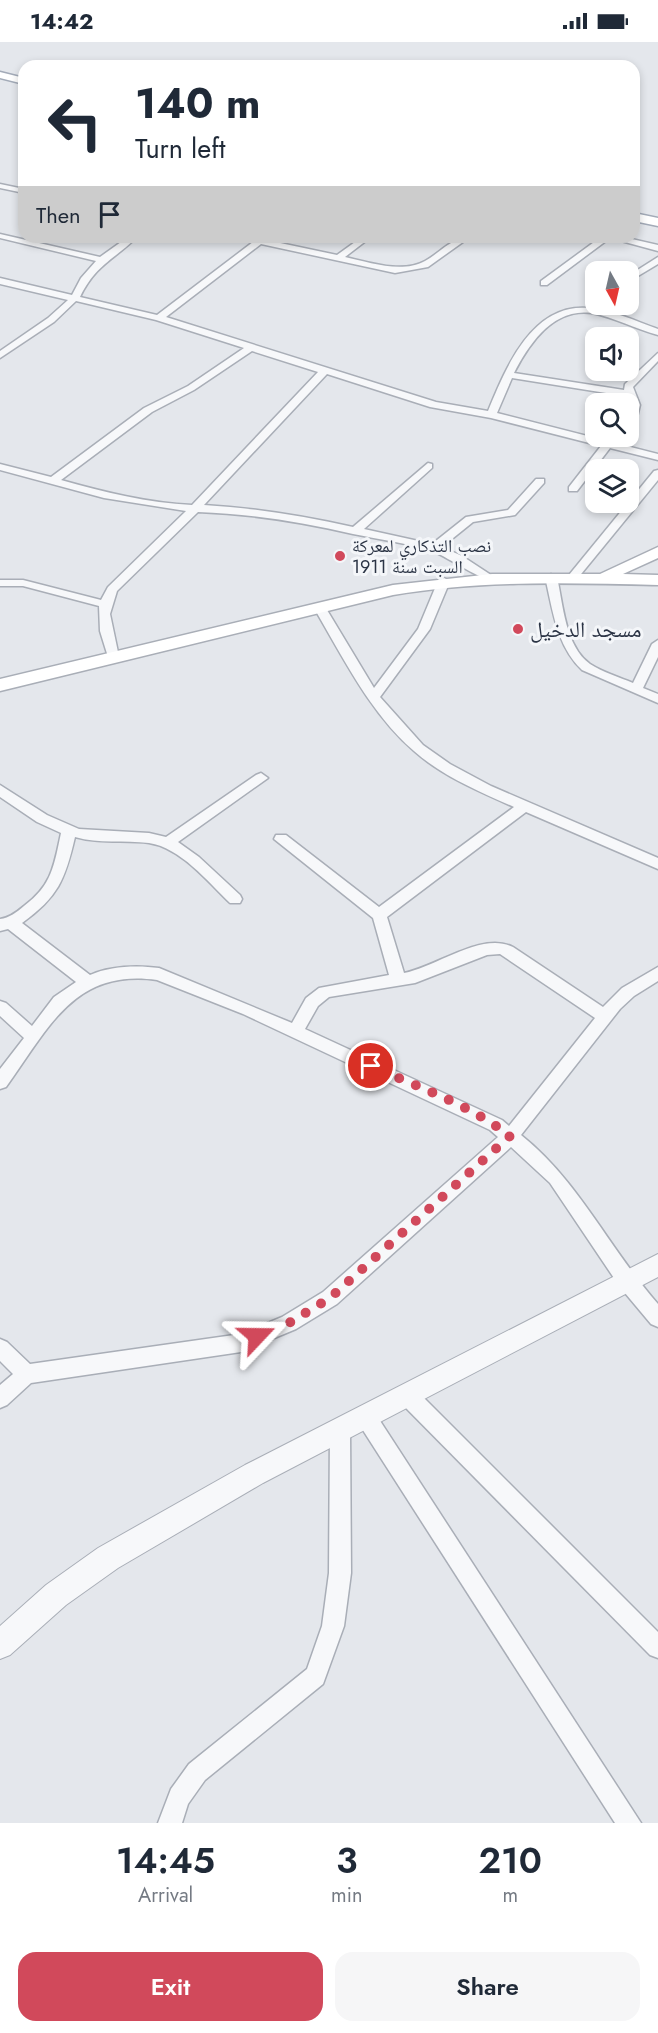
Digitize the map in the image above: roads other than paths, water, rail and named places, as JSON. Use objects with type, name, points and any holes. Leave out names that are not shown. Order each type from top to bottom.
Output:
[{"type":"main road","points":[[0,69],[18,74]]},
{"type":"main road","points":[[0,75],[18,80]]},
{"type":"main road","points":[[640,212],[658,216]]},
{"type":"main road","points":[[640,218],[658,222]]},
{"type":"main road","points":[[578,577],[632,566],[658,552]]},
{"type":"main road","points":[[0,685],[444,580],[487,577],[578,577],[658,580]]},
{"type":"street","points":[[0,186],[18,190]]},
{"type":"street","points":[[0,236],[18,240]]},
{"type":"street","points":[[30,243],[102,260]]},
{"type":"street","points":[[0,355],[51,320],[76,297],[84,280],[102,260],[125,243]]},
{"type":"street","points":[[159,318],[257,243]]},
{"type":"street","points":[[278,243],[387,269],[416,268],[425,265],[457,243]]},
{"type":"street","points":[[338,258],[359,243]]},
{"type":"street","points":[[544,283],[598,243]]},
{"type":"street","points":[[638,243],[658,248]]},
{"type":"street","points":[[639,273],[658,260]]},
{"type":"street","points":[[0,281],[159,318],[434,405],[491,415],[585,437]]},
{"type":"street","points":[[491,415],[508,375],[537,331],[563,314],[585,310]]},
{"type":"street","points":[[602,315],[658,332]]},
{"type":"street","points":[[53,481],[148,410],[191,388],[253,346]]},
{"type":"street","points":[[629,393],[628,386],[658,356]]},
{"type":"street","points":[[113,657],[104,627],[104,604],[118,581],[195,508],[326,369]]},
{"type":"street","points":[[508,375],[623,393]]},
{"type":"street","points":[[639,446],[658,457]]},
{"type":"street","points":[[573,489],[606,447]]},
{"type":"street","points":[[355,531],[428,466]]},
{"type":"street","points":[[0,467],[136,501],[264,513],[434,548],[458,558],[487,577]]},
{"type":"street","points":[[578,577],[658,473]]},
{"type":"street","points":[[434,548],[470,519],[512,513],[540,482]]},
{"type":"street","points":[[551,577],[570,650],[577,660],[658,699]]},
{"type":"street","points":[[373,697],[418,640],[437,610],[444,580]]},
{"type":"street","points":[[0,583],[23,583],[104,604]]},
{"type":"street","points":[[320,608],[373,697],[394,724],[430,757],[464,778],[658,864]]},
{"type":"street","points":[[636,690],[658,644]]},
{"type":"street","points":[[167,843],[261,778]]},
{"type":"street","points":[[0,790],[52,823],[69,831],[90,836],[143,838],[167,843],[236,899]]},
{"type":"street","points":[[379,915],[525,806]]},
{"type":"street","points":[[69,831],[52,891],[5,924],[88,982]]},
{"type":"street","points":[[280,838],[379,915],[386,932],[398,981]]},
{"type":"street","points":[[295,1031],[312,1002],[325,992],[398,981],[429,973],[486,949],[502,948],[606,1017]]},
{"type":"street","points":[[0,1082],[60,1001],[88,982],[118,973],[159,974],[295,1031],[496,1125],[556,1178],[626,1281],[658,1318]]},
{"type":"street","points":[[0,1398],[27,1374],[241,1343],[289,1323],[330,1298],[510,1136],[628,992],[658,973]]},
{"type":"street","points":[[0,1007],[34,1037]]},
{"type":"street","points":[[0,1645],[56,1595],[108,1558],[254,1474],[658,1265]]},
{"type":"street","points":[[0,1348],[27,1374]]},
{"type":"street","points":[[407,1395],[658,1647]]},
{"type":"street","points":[[366,1417],[629,1823]]},
{"type":"street","points":[[170,1823],[178,1797],[197,1772],[315,1676],[333,1626],[340,1573],[340,1430]]},
{"type":"place","name":"نصب التذكاري لمعركة السبت سنة 1911","points":[[340,556]]},
{"type":"place","name":"مسجد الدخيل","points":[[518,629]]}]
